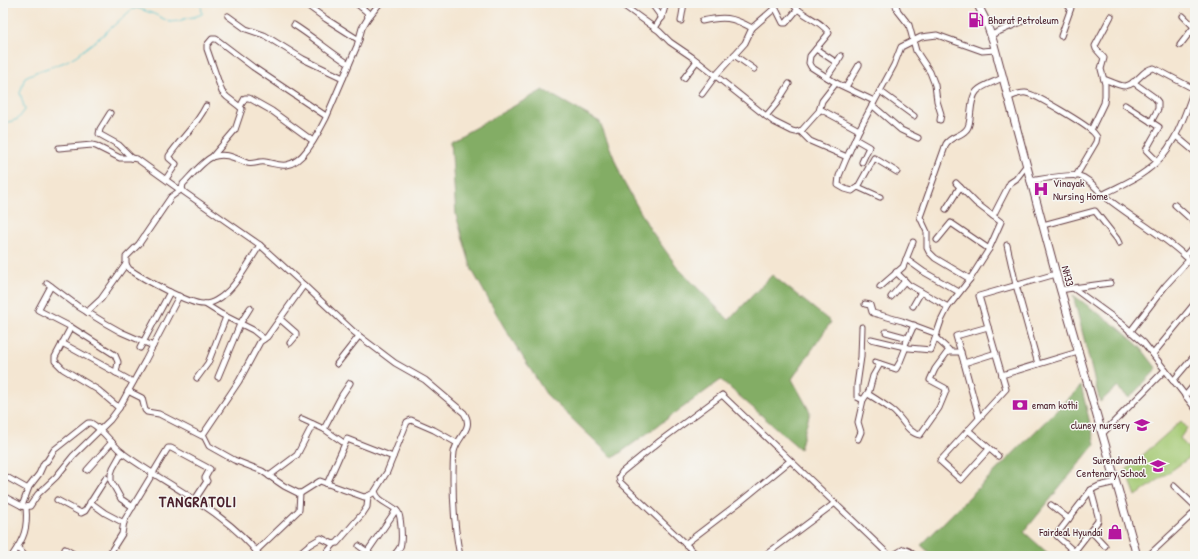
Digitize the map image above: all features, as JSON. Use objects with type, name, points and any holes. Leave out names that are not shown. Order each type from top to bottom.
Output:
[{"type":"main road","name":"NH33","points":[[977,3],[991,35],[1060,290],[1136,556]]},
{"type":"street","points":[[304,3],[359,40]]},
{"type":"street","points":[[356,3],[367,12],[368,18]]},
{"type":"street","points":[[212,157],[234,156],[252,164],[265,162],[287,165],[301,158],[326,116],[359,40],[362,28],[380,3]]},
{"type":"street","points":[[651,3],[662,18]]},
{"type":"street","points":[[655,28],[662,18],[666,3]]},
{"type":"street","points":[[682,21],[684,3]]},
{"type":"street","points":[[792,3],[798,10],[821,24],[829,32],[809,58],[809,65],[836,83],[846,87],[873,103],[901,130],[918,138]]},
{"type":"street","points":[[895,3],[898,11],[908,25],[916,51],[930,72],[935,85],[937,101],[941,114],[940,120]]},
{"type":"street","points":[[1061,36],[1071,8],[1064,3]]},
{"type":"street","points":[[624,4],[655,28],[670,42],[716,75],[766,116],[792,131],[800,131],[810,123],[820,109],[822,101],[836,83]]},
{"type":"street","points":[[702,94],[716,75],[745,43],[752,28],[774,6],[781,22],[784,24],[798,10]]},
{"type":"street","points":[[228,16],[246,28],[264,35],[303,59],[342,78]]},
{"type":"street","points":[[1091,130],[1106,96],[1102,69],[1104,58],[1095,47],[1111,16]]},
{"type":"street","points":[[1180,45],[1195,28],[1183,16]]},
{"type":"street","points":[[702,21],[728,17],[752,28]]},
{"type":"street","points":[[991,35],[1021,22]]},
{"type":"street","points":[[294,25],[323,44],[336,56],[349,64]]},
{"type":"street","points":[[897,172],[874,158],[858,187],[852,191],[838,185],[839,176],[859,130],[894,65],[901,47],[914,42],[921,37],[938,35],[982,51],[995,50]]},
{"type":"street","points":[[240,107],[224,94],[221,88],[207,49],[207,45],[212,39],[216,40],[326,116]]},
{"type":"street","points":[[816,49],[837,63]]},
{"type":"street","points":[[734,55],[754,69]]},
{"type":"street","points":[[827,77],[841,56]]},
{"type":"street","points":[[684,78],[697,61]]},
{"type":"street","points":[[846,87],[859,65]]},
{"type":"street","points":[[1102,195],[1146,172],[1168,150],[1176,136],[1195,88],[1154,68],[1147,70],[1126,86],[1122,86],[1104,79]]},
{"type":"street","points":[[970,279],[935,258],[929,252],[927,248],[927,232],[920,217],[946,144],[951,138],[968,128],[972,101],[975,94],[979,89],[1002,78]]},
{"type":"street","points":[[1133,82],[1154,97],[1158,102],[1158,109],[1151,122]]},
{"type":"street","points":[[766,116],[790,84]]},
{"type":"street","points":[[880,91],[914,116]]},
{"type":"street","points":[[1008,98],[1024,93],[1031,94],[1091,130],[1097,137],[1096,142],[1076,176]]},
{"type":"street","points":[[87,312],[101,300],[126,264],[126,257],[138,246],[171,197],[181,189],[183,184],[212,157],[234,130],[241,111],[240,107],[245,98],[249,98],[272,111],[312,141]]},
{"type":"street","points":[[1126,105],[1159,128],[1146,150],[1157,161]]},
{"type":"street","points":[[166,179],[176,164],[169,158],[169,156],[181,139],[200,118],[206,106]]},
{"type":"street","points":[[820,109],[859,130]]},
{"type":"street","points":[[110,113],[100,128],[99,134],[121,147],[132,158]]},
{"type":"street","points":[[800,131],[810,141],[847,157]]},
{"type":"street","points":[[1176,136],[1195,152]]},
{"type":"street","points":[[855,139],[869,147],[862,162]]},
{"type":"street","points":[[59,148],[92,145],[120,158],[137,159],[260,245],[358,336],[395,363],[425,380],[464,413],[467,418],[468,426],[457,443],[454,452],[453,465],[453,500],[460,556]]},
{"type":"street","points":[[993,216],[1010,183],[1026,166]]},
{"type":"street","points":[[1030,181],[1076,176],[1084,178],[1102,195],[1165,239],[1195,265]]},
{"type":"street","points":[[871,339],[905,347],[931,350],[941,321],[948,307],[970,279],[989,249],[1001,222],[980,206],[958,185],[946,209]]},
{"type":"street","points":[[858,187],[880,198]]},
{"type":"street","points":[[1175,205],[1195,223]]},
{"type":"street","points":[[1043,225],[1095,211],[1117,238],[1119,243]]},
{"type":"street","points":[[937,240],[951,223],[989,249]]},
{"type":"street","points":[[880,287],[903,267],[913,242]]},
{"type":"street","points":[[1130,332],[1187,258],[1195,244]]},
{"type":"street","points":[[205,304],[221,298],[230,289],[260,245]]},
{"type":"street","points":[[1007,245],[1016,285],[1038,364]]},
{"type":"street","points":[[906,259],[924,272],[959,292]]},
{"type":"street","points":[[126,264],[131,271],[170,292],[195,303],[205,304],[226,317],[257,332],[264,339]]},
{"type":"street","points":[[896,272],[905,281],[921,292],[948,307]]},
{"type":"street","points":[[989,449],[961,480],[940,461],[1006,389],[979,296],[1056,274]]},
{"type":"street","points":[[891,297],[905,281]]},
{"type":"street","points":[[1060,290],[1110,283]]},
{"type":"street","points":[[116,373],[118,362],[115,355],[71,327],[38,310],[49,284],[75,304],[115,329],[153,346]]},
{"type":"street","points":[[128,391],[142,398],[144,409],[147,412],[159,414],[200,436],[203,434],[239,381],[259,342],[264,339],[280,320],[304,285]]},
{"type":"street","points":[[1073,288],[1144,343],[1195,408]]},
{"type":"street","points":[[140,348],[170,292]]},
{"type":"street","points":[[913,306],[921,292]]},
{"type":"street","points":[[3,496],[24,507],[32,504],[38,494],[110,420],[119,408],[179,296]]},
{"type":"street","points":[[1152,354],[1195,303]]},
{"type":"street","points":[[865,304],[870,305],[873,313],[914,325],[936,336],[948,348],[948,352]]},
{"type":"street","points":[[218,377],[240,324],[250,308]]},
{"type":"street","points":[[197,378],[208,363],[226,317]]},
{"type":"street","points":[[280,320],[296,333],[296,336],[290,343]]},
{"type":"street","points":[[858,439],[861,430],[858,421],[863,400],[868,394],[877,363],[897,368],[914,325]]},
{"type":"street","points":[[71,327],[54,358],[58,365],[95,387],[119,408]]},
{"type":"street","points":[[862,327],[857,397],[863,400]]},
{"type":"street","points":[[979,418],[956,336],[988,327]]},
{"type":"street","points":[[886,332],[908,338]]},
{"type":"street","points":[[337,364],[358,336]]},
{"type":"street","points":[[62,343],[133,382]]},
{"type":"street","points":[[948,352],[961,352]]},
{"type":"street","points":[[868,394],[892,410],[903,423],[916,434],[920,435],[939,408],[946,391],[945,388],[932,382],[930,379],[935,369],[948,352]]},
{"type":"street","points":[[1002,374],[1078,352]]},
{"type":"street","points":[[964,363],[996,354]]},
{"type":"street","points":[[1174,381],[1195,355]]},
{"type":"street","points":[[1102,434],[1165,370]]},
{"type":"street","points":[[324,429],[350,383]]},
{"type":"street","points":[[1185,396],[1195,384]]},
{"type":"street","points":[[698,556],[620,482],[618,478],[620,474],[660,441],[722,395],[891,556],[904,549],[915,556]]},
{"type":"street","points":[[302,419],[324,429],[344,443]]},
{"type":"street","points":[[300,493],[318,482],[362,496],[368,496],[375,492],[386,475],[406,424],[410,420],[425,426],[457,443]]},
{"type":"street","points":[[12,556],[18,548],[26,528],[24,507],[28,489],[39,474],[44,463],[57,446],[89,423],[92,423],[101,429],[122,452],[233,528],[260,556]]},
{"type":"street","points":[[269,476],[297,455],[313,424]]},
{"type":"street","points":[[968,430],[998,456]]},
{"type":"street","points":[[203,434],[208,446],[234,460],[258,469],[284,486],[300,493]]},
{"type":"street","points":[[328,484],[346,439],[393,457]]},
{"type":"street","points":[[87,470],[112,442]]},
{"type":"street","points":[[108,556],[122,534],[124,523],[133,507],[154,474],[166,450],[169,448],[210,468],[205,479],[207,481],[194,501]]},
{"type":"street","points":[[122,452],[113,468],[111,474],[112,481],[121,499],[133,507]]},
{"type":"street","points":[[685,544],[790,461]]},
{"type":"street","points":[[3,475],[28,489]]},
{"type":"street","points":[[57,500],[81,513],[85,510],[106,478]]},
{"type":"street","points":[[1079,556],[1057,536],[1068,519],[1091,490],[1099,486],[1116,482]]},
{"type":"street","points":[[1174,486],[1195,506]]},
{"type":"street","points":[[1074,552],[1097,523],[1099,518],[1091,490]]},
{"type":"street","points":[[375,492],[381,500],[396,510],[400,517],[402,542],[398,551],[393,556]]},
{"type":"street","points":[[256,551],[299,510],[300,493]]},
{"type":"street","points":[[324,556],[363,513],[367,507],[368,496]]},
{"type":"street","points":[[90,502],[105,513],[124,523]]},
{"type":"street","points":[[764,556],[835,503]]},
{"type":"street","points":[[1051,505],[1068,519]]},
{"type":"street","points":[[367,552],[396,510]]},
{"type":"street","points":[[1148,556],[1195,512]]},
{"type":"street","points":[[1191,516],[1195,521]]},
{"type":"street","points":[[1090,531],[1106,546]]},
{"type":"street","points":[[296,556],[308,545],[321,538],[334,544]]},
{"type":"street","points":[[359,546],[373,556]]},
{"type":"street","points":[[18,548],[25,556]]},
{"type":"street","points":[[65,549],[77,556]]},
{"type":"green space","points":[[543,90],[600,122],[623,181],[650,229],[678,268],[729,320],[772,275],[831,322],[792,379],[810,412],[800,449],[721,380],[613,458],[546,394],[504,327],[472,270],[456,215],[451,141]]},
{"type":"green space","points":[[1073,295],[1120,329],[1141,348],[1157,369],[1129,398],[1117,387],[1100,402]]},
{"type":"green space","points":[[1081,386],[1095,444],[1024,532],[1051,556],[933,556],[921,545]]},
{"type":"green space","points":[[1181,421],[1187,428],[1180,438],[1193,455],[1136,496],[1126,470]]},
{"type":"waterway","points":[[3,124],[18,119],[25,110],[20,93],[25,77],[65,62],[77,55],[103,35],[131,10],[137,8],[170,22],[179,21],[202,14],[201,3]]},
{"type":"waterway","points":[[1076,3],[1084,6],[1097,3]]},
{"type":"waterway","points":[[1123,3],[1133,7],[1141,3]]},
{"type":"place","name":"Bharat Petroleum","points":[[976,20]]},
{"type":"place","name":"Vinayak Nursing Home","points":[[1041,189]]},
{"type":"place","name":"emam kothi","points":[[1020,405]]},
{"type":"place","name":"cluney nursery","points":[[1142,425]]},
{"type":"place","name":"Surendranath Centenary School","points":[[1158,466]]},
{"type":"place","name":"Fairdeal Hyundai","points":[[1115,532]]},
{"type":"district","name":"TANGRATOLI","points":[[198,501]]}]
